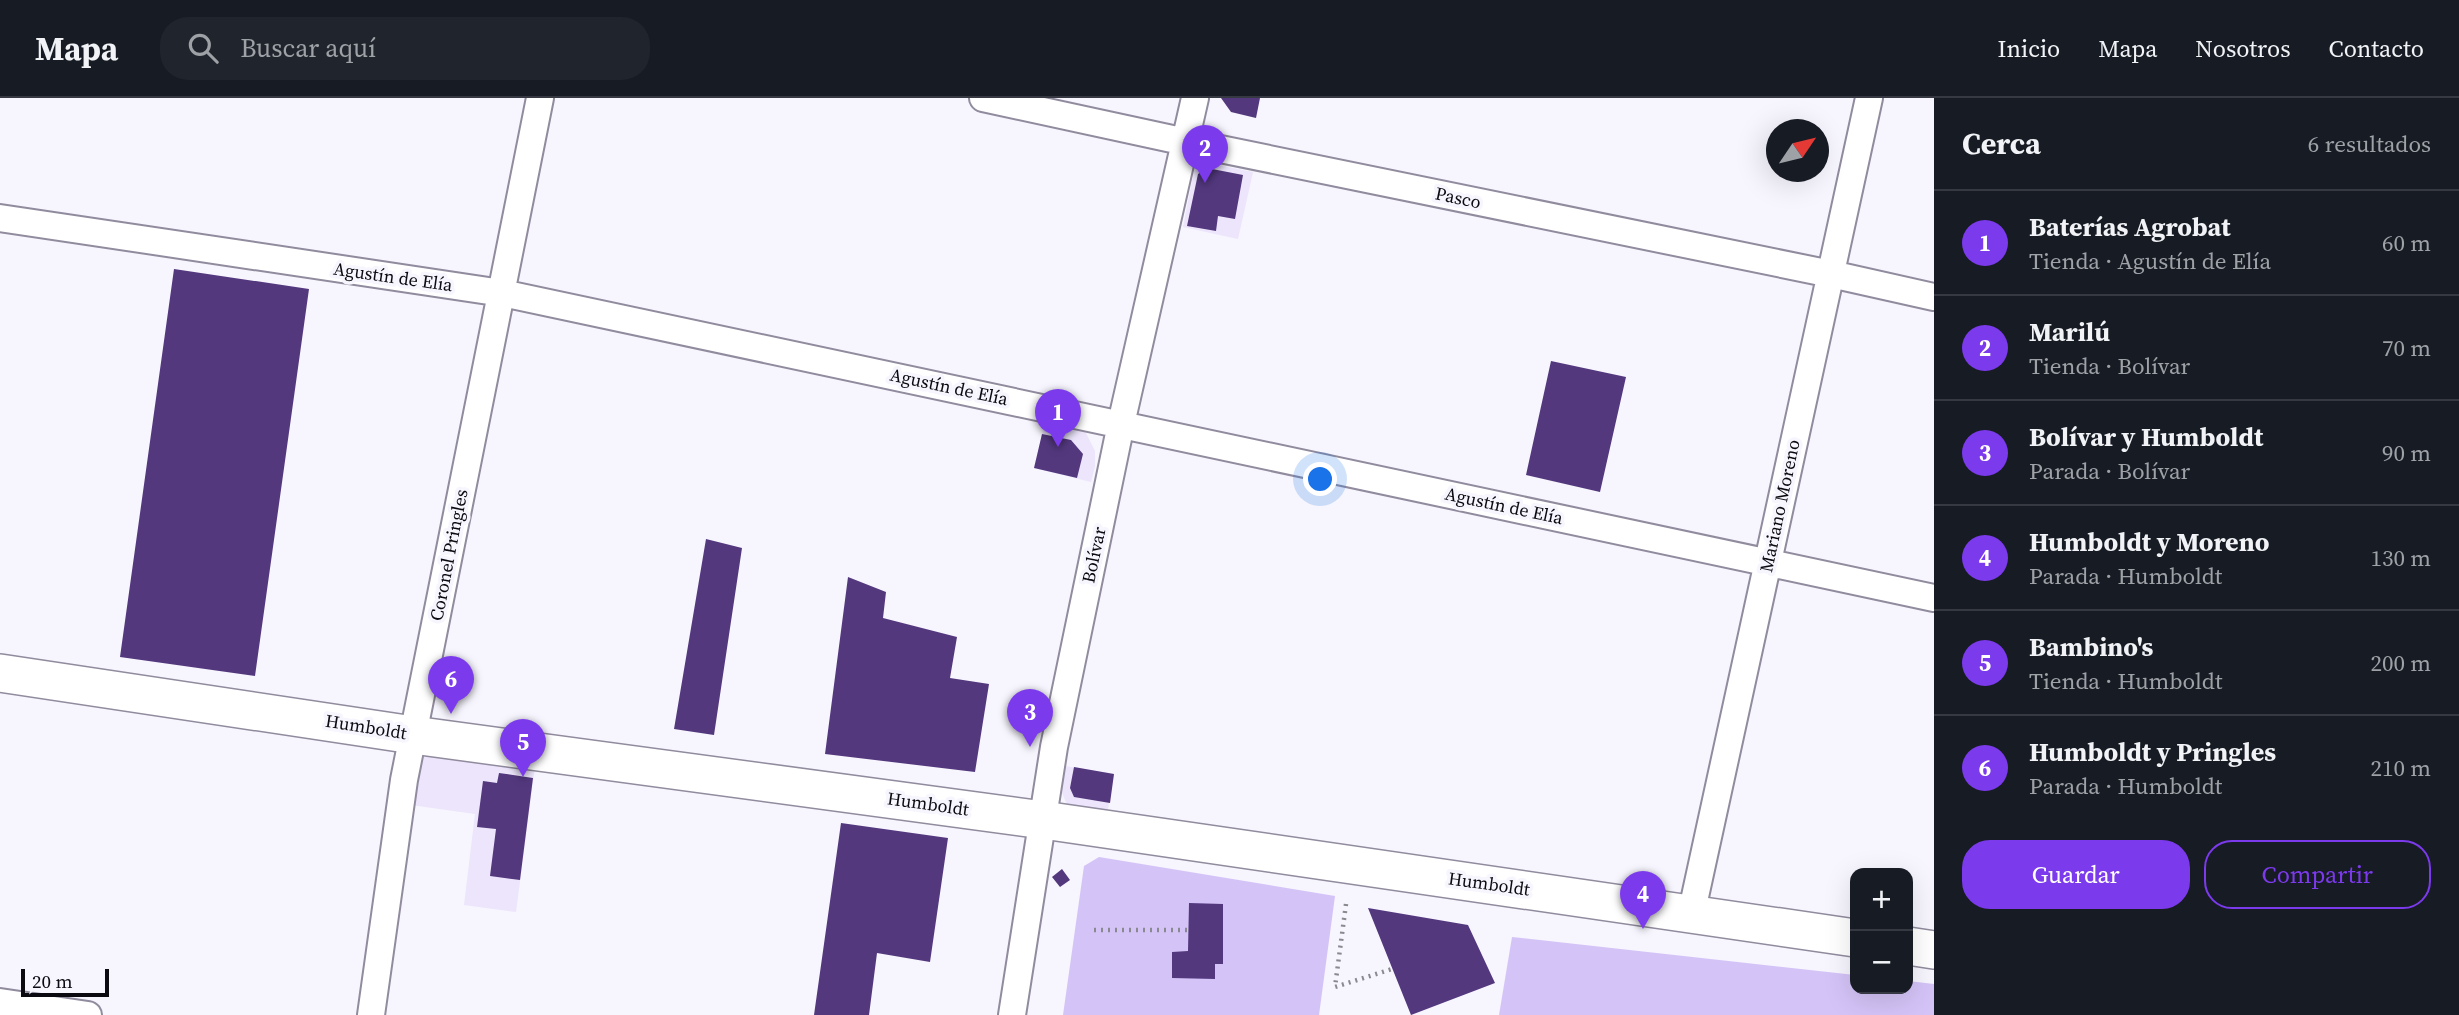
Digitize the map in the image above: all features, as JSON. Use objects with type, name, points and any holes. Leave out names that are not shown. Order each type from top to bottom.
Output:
[{"type":"street","name":"Coronel Pringles","points":[[371,1015],[402,794],[540,98]]},
{"type":"street","name":"Pasco","points":[[983,98],[1831,274],[1934,298]]},
{"type":"street","name":"Bolívar","points":[[1012,1015],[1057,734],[1121,424],[1195,98]]},
{"type":"street","name":"Mariano Moreno","points":[[1691,915],[1869,98]]},
{"type":"street","name":"Agustín de Elía","points":[[0,218],[502,293],[1934,598]]},
{"type":"street","name":"Humboldt","points":[[0,673],[413,735],[1043,820],[1850,937]]},
{"type":"street","points":[[1913,947],[1934,950]]},
{"type":"street","points":[[0,1002],[88,1015]]},
{"type":"path","points":[[1346,904],[1335,987],[1392,970]]},
{"type":"path","points":[[1094,930],[1189,930]]},
{"type":"shaded area","points":[[1198,163],[1253,172],[1238,239],[1183,227]]},
{"type":"shaded area","points":[[1046,418],[1076,424],[1086,433],[1095,451],[1091,482],[1034,468]]},
{"type":"shaded area","points":[[428,754],[535,766],[516,912],[464,905],[475,814],[411,805],[420,761]]},
{"type":"shaded area","points":[[1065,766],[1114,774],[1106,820],[1068,807],[1060,788]]},
{"type":"shaded area","points":[[1099,857],[1335,896],[1319,1015],[1063,1015],[1084,866]]},
{"type":"shaded area","points":[[1512,937],[1850,974],[1850,994],[1913,994],[1913,982],[1934,984],[1934,1015],[1499,1015]]},
{"type":"building","points":[[1221,98],[1260,98],[1256,118],[1231,112]]},
{"type":"building","points":[[1207,168],[1243,175],[1235,219],[1218,216],[1216,231],[1187,226],[1198,174]]},
{"type":"building","points":[[174,269],[309,289],[255,676],[120,657]]},
{"type":"building","points":[[1551,361],[1626,377],[1600,492],[1526,475]]},
{"type":"building","points":[[1042,434],[1071,440],[1083,454],[1077,478],[1034,468]]},
{"type":"building","points":[[706,539],[742,548],[714,735],[674,729]]},
{"type":"building","points":[[848,577],[886,592],[883,618],[957,637],[950,678],[989,684],[975,772],[825,754]]},
{"type":"building","points":[[1074,767],[1114,774],[1110,803],[1074,797],[1070,788]]},
{"type":"building","points":[[499,773],[533,778],[520,880],[490,876],[496,829],[477,827],[483,781],[497,783]]},
{"type":"building","points":[[841,823],[948,838],[930,962],[877,953],[869,1015],[814,1015]]},
{"type":"building","points":[[1062,869],[1070,880],[1060,887],[1052,877]]},
{"type":"building","points":[[1189,903],[1223,904],[1223,964],[1215,964],[1215,979],[1172,978],[1172,952],[1188,951]]},
{"type":"building","points":[[1368,908],[1468,925],[1495,983],[1411,1015]]},
{"type":"place","name":"Marilú","points":[[1205,183]]},
{"type":"place","name":"Baterías Agrobat","points":[[1058,447]]},
{"type":"place","name":"Humboldt y Pringles","points":[[451,714]]},
{"type":"place","name":"Bolívar y Humboldt","points":[[1030,747]]},
{"type":"place","name":"Bambino's","points":[[523,777]]},
{"type":"place","name":"Humboldt y Moreno","points":[[1643,929]]}]
